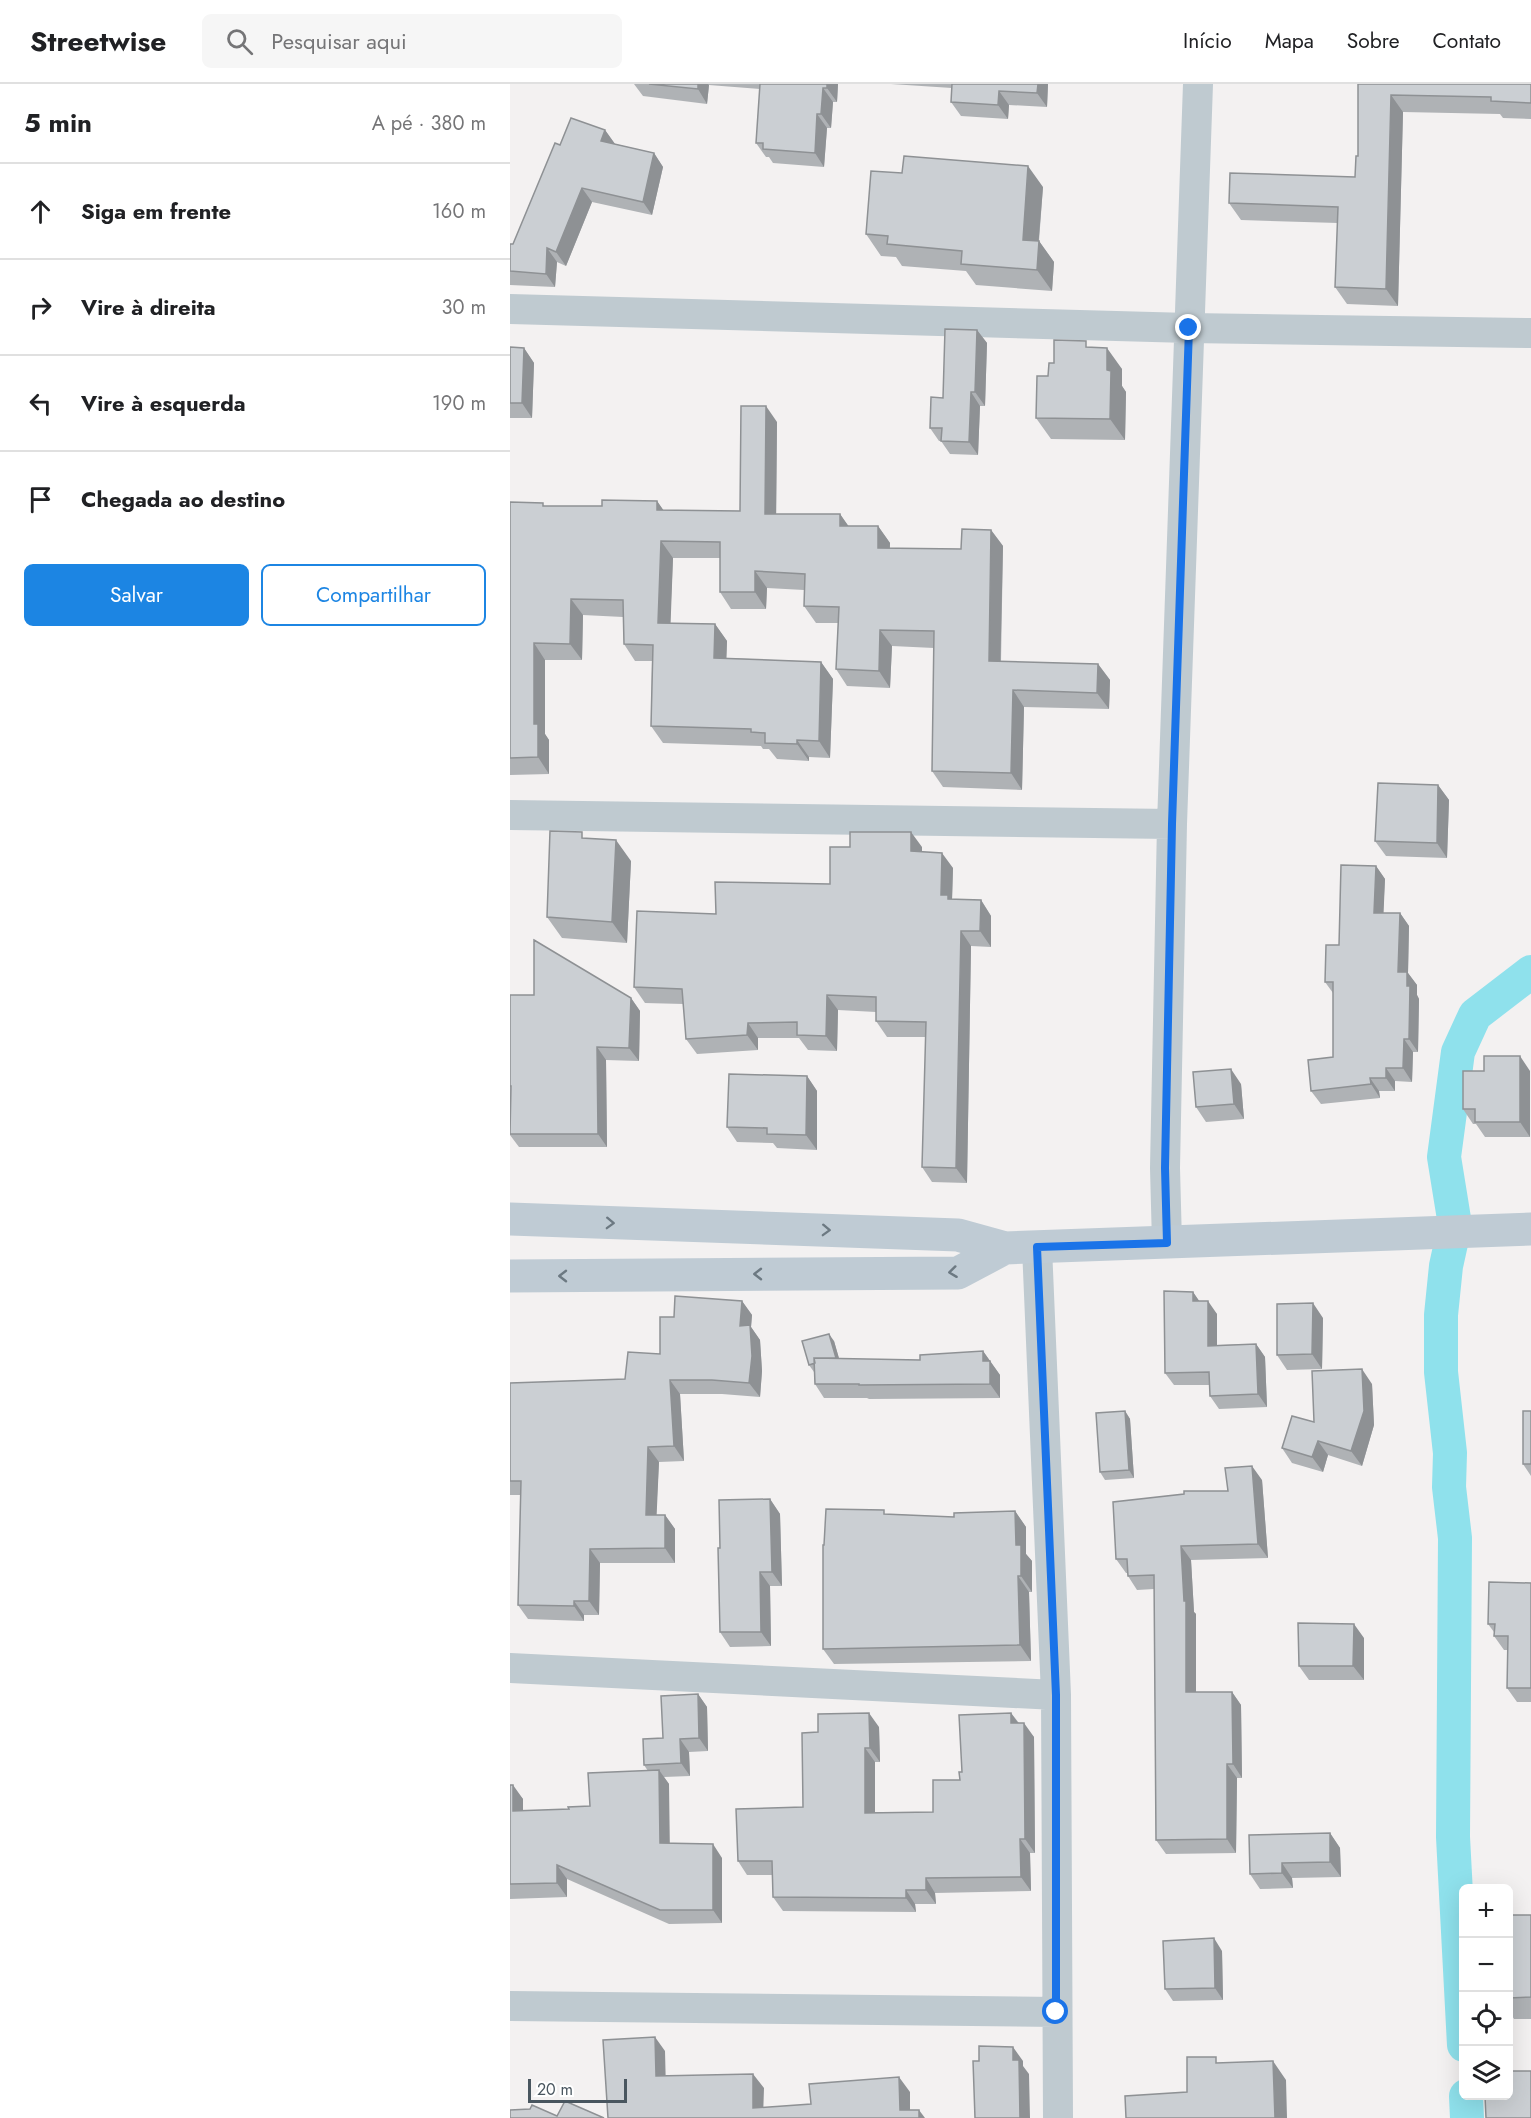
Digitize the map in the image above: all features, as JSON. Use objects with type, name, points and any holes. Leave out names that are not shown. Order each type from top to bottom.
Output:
[{"type":"street","points":[[1167,1243],[1165,1168],[1172,824],[1198,84]]},
{"type":"street","points":[[510,309],[1189,328],[1531,333]]},
{"type":"street","points":[[510,815],[1172,824]]},
{"type":"street","points":[[510,1219],[958,1235],[1021,1248],[1531,1229]]},
{"type":"street","points":[[510,1276],[958,1273],[1021,1248]]},
{"type":"street","points":[[1021,1248],[1056,1695],[1058,2118]]},
{"type":"street","points":[[510,1668],[1056,1695]]},
{"type":"street","points":[[510,2006],[1056,2012]]},
{"type":"building","points":[[649,84],[698,84],[698,89]]},
{"type":"building","points":[[760,84],[827,84],[827,88],[823,88],[821,114],[817,114],[815,153],[763,149],[763,143],[756,143]]},
{"type":"building","points":[[952,84],[1038,84],[1037,93],[999,91],[998,105],[951,102]]},
{"type":"building","points":[[1358,84],[1531,84],[1531,103],[1491,101],[1491,97],[1391,95],[1386,289],[1335,287],[1338,207],[1229,203],[1230,173],[1355,177],[1356,156],[1358,156]]},
{"type":"building","points":[[571,118],[605,130],[601,141],[654,153],[643,202],[582,188],[556,252],[547,248],[546,274],[510,271],[510,244],[513,244],[555,143],[560,145]]},
{"type":"building","points":[[904,156],[1028,166],[1023,240],[1039,241],[1037,270],[961,264],[962,251],[887,244],[888,236],[866,234],[871,171],[902,173]]},
{"type":"building","points":[[945,329],[977,330],[975,392],[971,392],[969,442],[941,441],[942,428],[930,428],[931,397],[943,398]]},
{"type":"building","points":[[1054,340],[1086,341],[1086,347],[1107,348],[1107,370],[1111,371],[1110,419],[1036,418],[1037,376],[1048,376],[1049,363],[1054,363]]},
{"type":"building","points":[[510,347],[524,348],[522,403],[510,403]]},
{"type":"building","points":[[741,406],[766,406],[765,514],[840,514],[840,526],[878,526],[878,548],[961,549],[962,529],[991,530],[989,661],[1098,664],[1097,693],[1013,690],[1011,773],[932,771],[934,631],[880,630],[879,671],[836,669],[839,607],[804,606],[805,574],[755,571],[755,592],[720,592],[720,542],[661,541],[658,623],[715,624],[714,658],[821,662],[819,741],[797,740],[797,744],[765,743],[765,733],[751,732],[751,729],[651,726],[653,645],[624,644],[623,600],[571,599],[570,644],[534,643],[534,724],[538,724],[538,757],[510,758],[510,502],[543,503],[543,506],[602,506],[602,500],[657,501],[657,510],[740,511]]},
{"type":"building","points":[[1378,783],[1438,785],[1437,843],[1375,841]]},
{"type":"building","points":[[550,831],[582,832],[582,838],[616,840],[612,922],[547,917]]},
{"type":"building","points":[[850,832],[911,832],[911,851],[942,853],[941,895],[948,895],[948,899],[981,900],[980,931],[961,931],[956,1168],[922,1167],[926,1022],[876,1021],[876,997],[827,995],[826,1036],[797,1035],[797,1022],[748,1023],[747,1035],[686,1039],[682,989],[634,987],[637,911],[716,914],[715,882],[830,884],[830,847],[850,847]]},
{"type":"building","points":[[1341,865],[1376,866],[1374,913],[1400,913],[1398,972],[1407,972],[1407,986],[1410,986],[1409,1039],[1404,1039],[1403,1068],[1386,1068],[1386,1078],[1370,1078],[1371,1084],[1311,1091],[1308,1060],[1333,1057],[1333,982],[1325,982],[1326,945],[1339,945]]},
{"type":"building","points":[[534,940],[631,998],[629,1048],[597,1047],[598,1134],[510,1134],[510,995],[534,995]]},
{"type":"building","points":[[1484,1056],[1520,1056],[1520,1122],[1475,1122],[1475,1109],[1463,1109],[1463,1071],[1484,1071]]},
{"type":"building","points":[[1231,1069],[1234,1104],[1196,1107],[1193,1072]]},
{"type":"building","points":[[729,1074],[807,1076],[806,1135],[767,1134],[767,1128],[727,1127]]},
{"type":"building","points":[[1164,1291],[1193,1292],[1193,1301],[1208,1301],[1208,1346],[1256,1344],[1258,1394],[1210,1396],[1209,1372],[1165,1373]]},
{"type":"building","points":[[675,1296],[742,1301],[740,1326],[750,1325],[752,1356],[749,1383],[670,1380],[674,1446],[648,1447],[646,1515],[665,1515],[665,1548],[590,1549],[589,1601],[574,1601],[574,1606],[518,1605],[521,1481],[510,1481],[510,1383],[625,1379],[628,1352],[660,1354],[660,1317],[674,1317]]},
{"type":"building","points":[[1313,1303],[1312,1354],[1277,1355],[1277,1304]]},
{"type":"building","points":[[829,1334],[836,1358],[814,1358],[815,1363],[809,1365],[802,1341]]},
{"type":"building","points":[[983,1351],[983,1361],[990,1361],[990,1384],[815,1384],[814,1358],[920,1360],[920,1355]]},
{"type":"building","points":[[1362,1369],[1364,1411],[1351,1451],[1318,1441],[1312,1457],[1282,1448],[1292,1416],[1314,1422],[1312,1371]]},
{"type":"building","points":[[1125,1411],[1129,1470],[1100,1472],[1096,1413]]},
{"type":"building","points":[[1523,1411],[1531,1411],[1531,1464],[1523,1464]]},
{"type":"building","points":[[1252,1466],[1258,1544],[1181,1546],[1184,1601],[1186,1601],[1186,1692],[1232,1692],[1233,1764],[1227,1764],[1227,1839],[1156,1840],[1154,1575],[1128,1576],[1127,1559],[1116,1559],[1113,1502],[1184,1494],[1184,1491],[1228,1491],[1225,1468]]},
{"type":"building","points":[[770,1499],[772,1572],[760,1572],[761,1632],[720,1632],[719,1500]]},
{"type":"building","points":[[826,1509],[884,1510],[884,1514],[954,1517],[954,1513],[1015,1511],[1016,1545],[1021,1545],[1021,1576],[1018,1576],[1020,1645],[823,1649],[823,1545]]},
{"type":"building","points":[[1489,1582],[1531,1583],[1531,1688],[1507,1688],[1508,1636],[1494,1636],[1495,1624],[1488,1624]]},
{"type":"building","points":[[1298,1623],[1354,1624],[1353,1666],[1299,1666]]},
{"type":"building","points":[[698,1694],[699,1738],[680,1739],[681,1763],[644,1765],[643,1739],[663,1738],[661,1696]]},
{"type":"building","points":[[869,1713],[870,1748],[865,1748],[865,1813],[933,1812],[933,1780],[960,1780],[959,1772],[962,1772],[959,1715],[1011,1713],[1011,1723],[1024,1723],[1025,1839],[1020,1839],[1021,1877],[926,1878],[926,1890],[906,1890],[906,1898],[773,1897],[772,1861],[738,1861],[736,1809],[803,1807],[802,1733],[818,1732],[818,1714]]},
{"type":"building","points":[[659,1770],[660,1843],[713,1844],[713,1910],[660,1910],[557,1865],[557,1883],[510,1884],[510,1785],[513,1785],[513,1811],[569,1809],[568,1807],[590,1806],[588,1773]]},
{"type":"building","points":[[1330,1833],[1330,1862],[1282,1863],[1282,1873],[1250,1874],[1249,1835]]},
{"type":"building","points":[[1513,1915],[1531,1915],[1531,1997],[1513,1998]]},
{"type":"building","points":[[1214,1938],[1215,1988],[1165,1989],[1163,1941]]},
{"type":"building","points":[[655,2037],[656,2076],[753,2074],[753,2108],[811,2104],[809,2084],[899,2077],[900,2110],[919,2110],[919,2118],[608,2118],[603,2040]]},
{"type":"building","points":[[979,2046],[1013,2047],[1013,2060],[1019,2060],[1020,2118],[975,2118],[973,2061],[979,2061]]},
{"type":"building","points":[[1187,2057],[1216,2057],[1216,2063],[1273,2061],[1275,2118],[1126,2118],[1125,2096],[1187,2092]]},
{"type":"building","points":[[1513,2071],[1531,2071],[1531,2118],[1486,2118],[1485,2100],[1513,2100]]},
{"type":"building","points":[[565,2101],[604,2118],[510,2118],[510,2110],[530,2109],[532,2105],[557,2116]]},
{"type":"waterway","points":[[1461,1992],[1453,1837],[1455,1538],[1449,1487],[1450,1453],[1441,1372],[1441,1315],[1446,1266],[1455,1225],[1444,1157],[1458,1052],[1475,1015],[1531,972]]},
{"type":"waterway","points":[[1466,2100],[1467,2118]]},
{"type":"route","points":[[1056,2012],[1056,1695],[1037,1247],[1167,1243],[1165,1168],[1172,824],[1189,328]]}]
